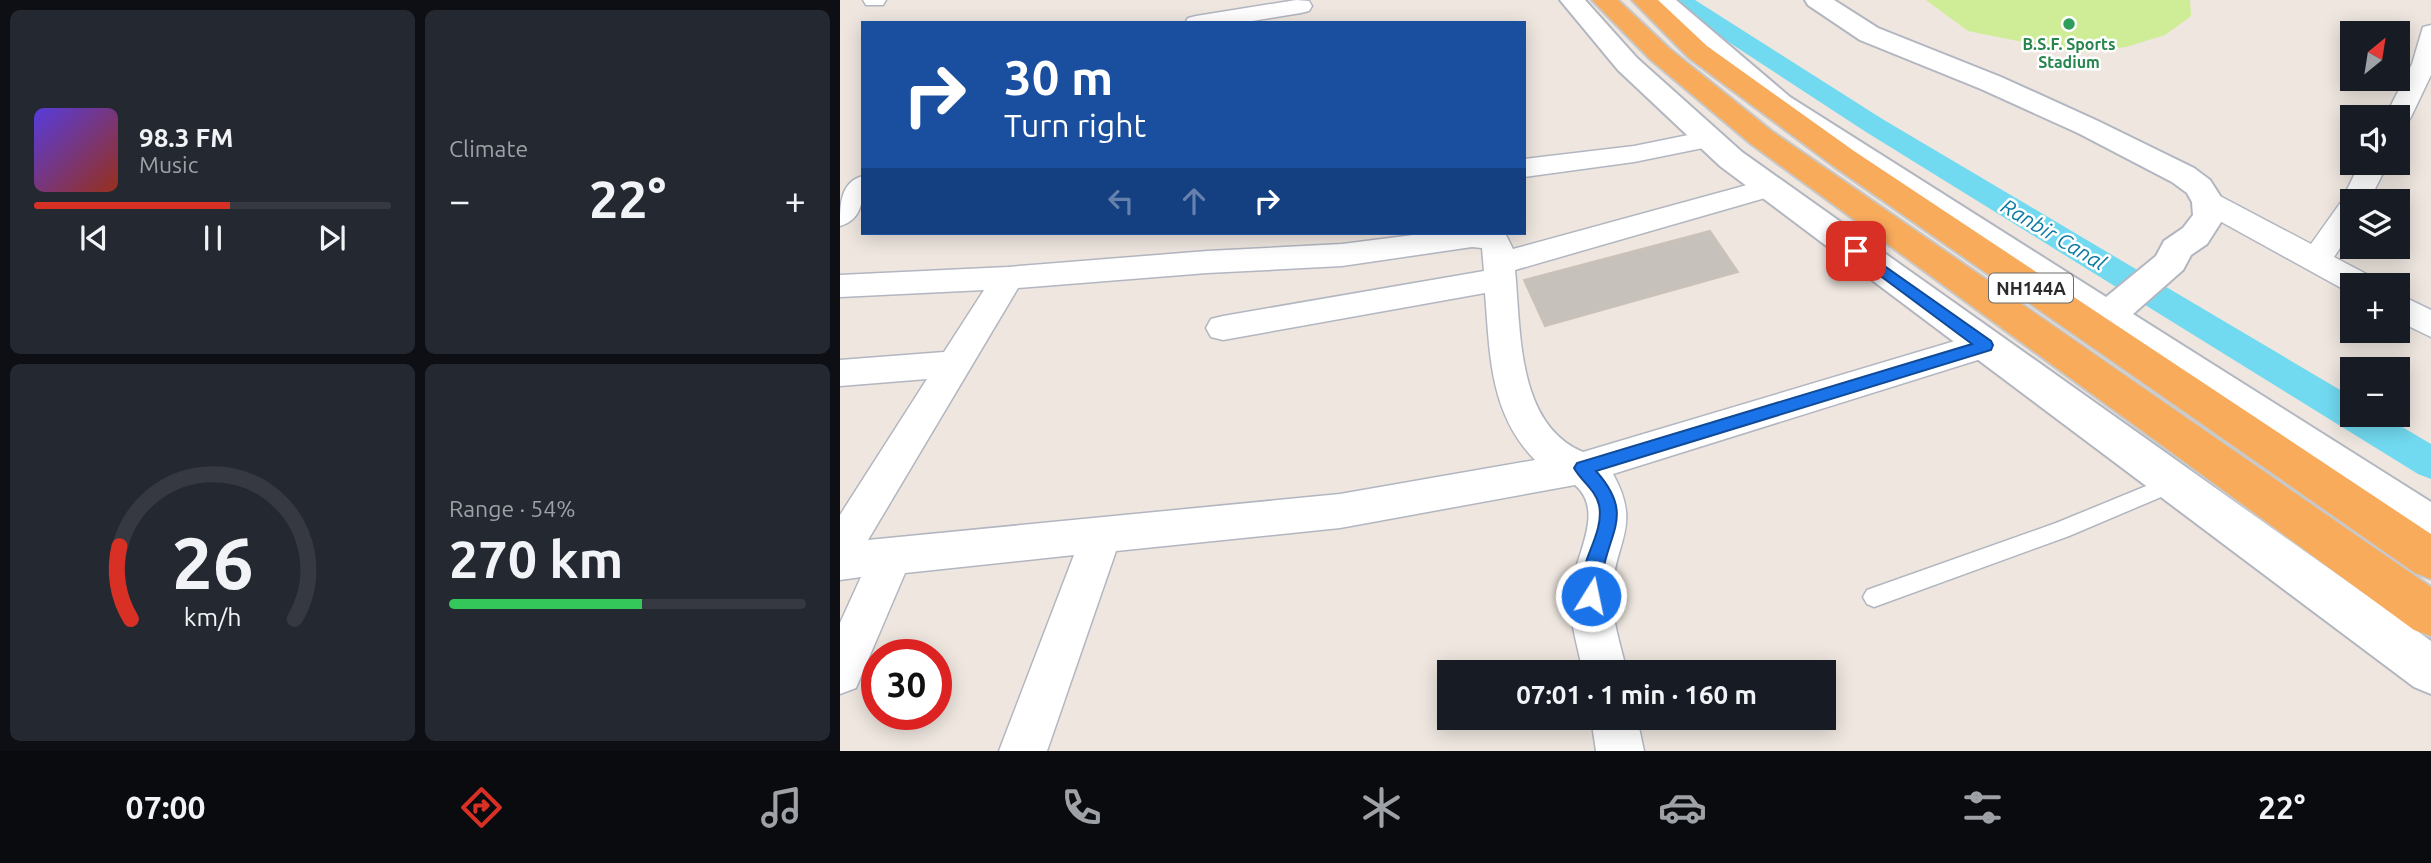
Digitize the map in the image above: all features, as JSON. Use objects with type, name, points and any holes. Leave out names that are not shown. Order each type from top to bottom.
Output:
[{"type":"highway","name":"NH144A","points":[[1604,0],[1631,29],[1762,138],[2431,614]]},
{"type":"highway","name":"NH144A","points":[[1644,0],[1698,52],[1832,151],[2431,559]]},
{"type":"street","points":[[1572,0],[1603,41],[1646,84],[1769,188],[2431,670]]},
{"type":"street","points":[[1661,0],[1780,103],[2105,300],[2431,525]]},
{"type":"street","points":[[1817,0],[1869,34],[1991,83],[2088,127],[2183,175],[2199,187],[2208,202],[2209,216],[2195,236],[2166,254],[2105,300]]},
{"type":"street","points":[[1212,21],[1302,10]]},
{"type":"street","points":[[2404,105],[2424,64],[2431,32]]},
{"type":"street","points":[[1526,168],[1634,154],[1708,139]]},
{"type":"street","points":[[840,216],[861,188]]},
{"type":"street","points":[[1223,328],[1499,271],[1769,188]]},
{"type":"street","points":[[2208,202],[2340,273]]},
{"type":"street","points":[[2316,260],[2340,225]]},
{"type":"street","points":[[840,286],[1008,278],[1207,262],[1342,255],[1484,236],[1493,238],[1497,243],[1509,378],[1515,395],[1539,441],[1553,454],[1583,468],[1604,492],[1609,508],[1592,576],[1591,596],[1603,660]]},
{"type":"street","points":[[840,550],[1008,278]]},
{"type":"street","points":[[2410,313],[2431,325]]},
{"type":"street","points":[[840,561],[891,558],[1340,510],[1583,468],[1985,345]]},
{"type":"street","points":[[840,373],[956,364]]},
{"type":"street","points":[[1023,751],[1102,534]]},
{"type":"street","points":[[840,672],[891,558]]},
{"type":"street","points":[[1616,730],[1620,751]]},
{"type":"lane","points":[[1874,597],[2062,530],[2174,483]]},
{"type":"green space","name":"B.S.F. Sports Stadium","points":[[1926,0],[2190,0],[2191,16],[2165,35],[2126,47],[2077,53],[1968,31]]},
{"type":"building","points":[[1710,231],[1738,272],[1545,326],[1524,280]]},
{"type":"waterway","name":"Ranbir Canal","points":[[1680,0],[1875,126],[2431,463]]},
{"type":"place","name":"B.S.F. Sports Stadium","points":[[2069,24]]},
{"type":"route","points":[[1591,596],[1592,576],[1609,508],[1604,492],[1583,468],[1985,345],[1856,251]]}]
